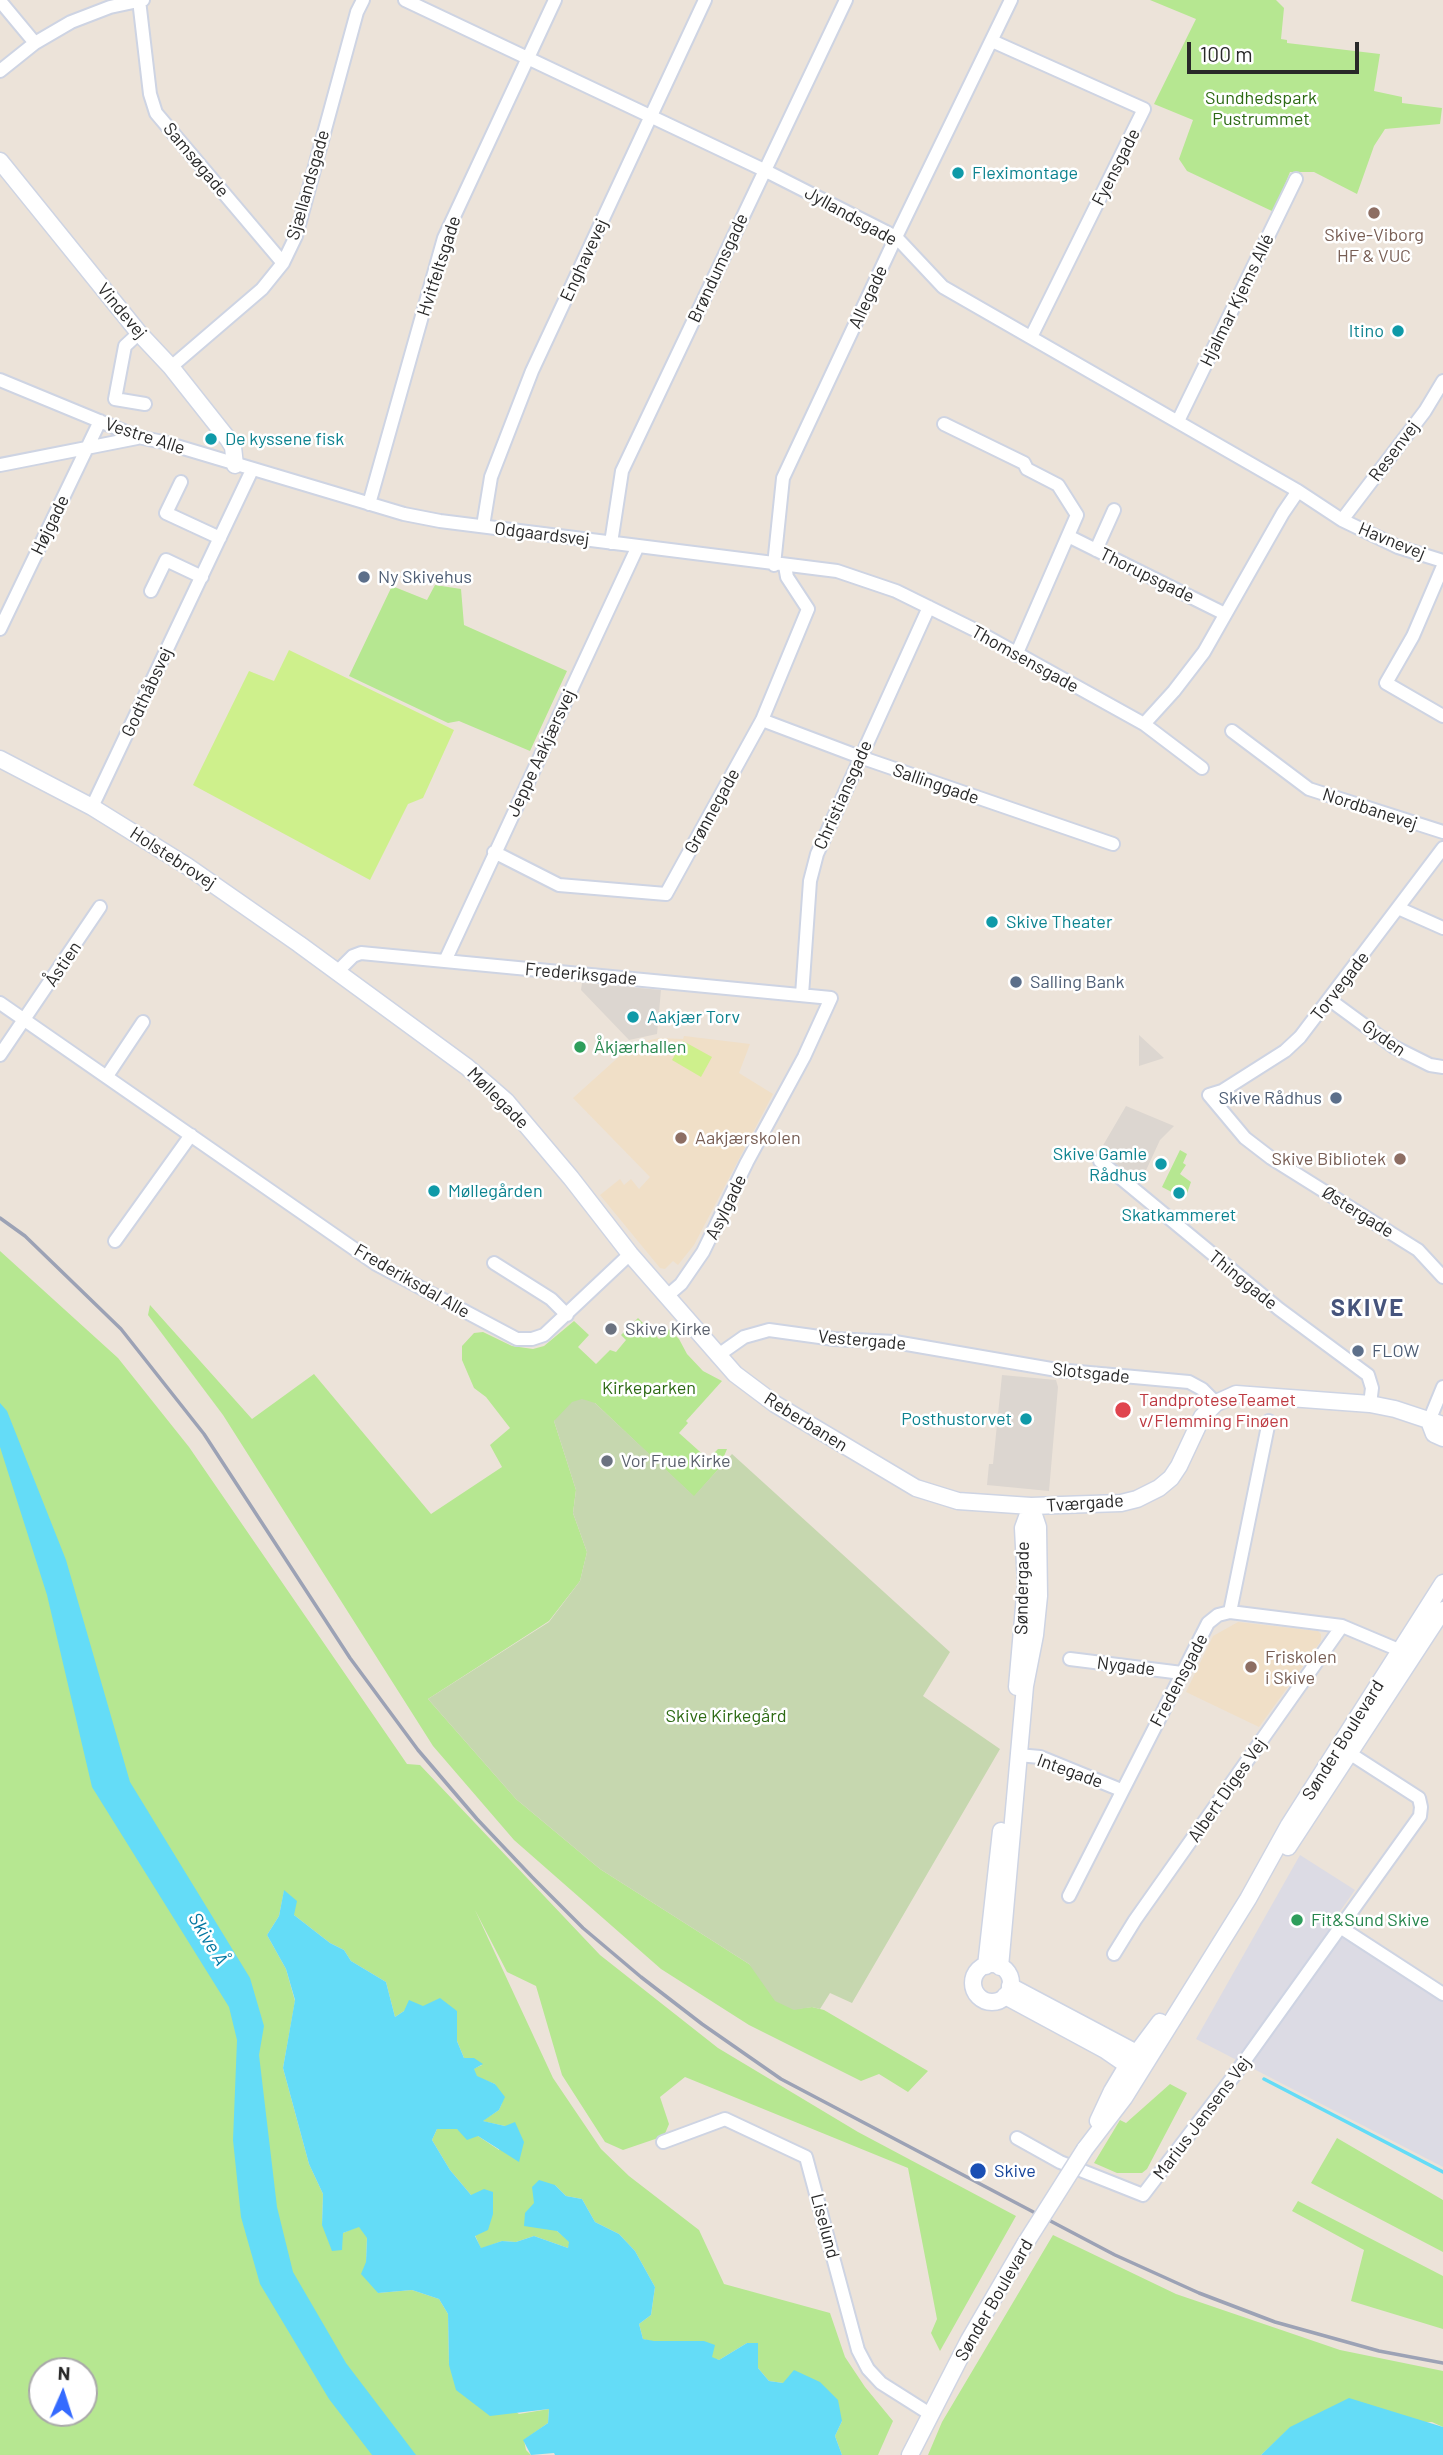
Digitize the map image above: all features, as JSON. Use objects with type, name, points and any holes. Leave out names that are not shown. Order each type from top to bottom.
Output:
[{"type":"street","points":[[0,71],[35,43],[71,22],[110,6],[141,0]]},
{"type":"street","name":"Samsøgade","points":[[141,0],[150,94],[156,113],[283,263]]},
{"type":"street","name":"Jyllandsgade","points":[[405,0],[764,170],[896,237],[943,287],[1298,491],[1342,520]]},
{"type":"street","name":"Hvitfeltsgade","points":[[369,504],[444,238],[555,0]]},
{"type":"street","name":"Enghavevej","points":[[484,526],[491,477],[532,372],[705,0]]},
{"type":"street","name":"Brøndumsgade","points":[[611,543],[622,471],[846,0]]},
{"type":"street","name":"Allegade","points":[[779,565],[783,478],[1011,0]]},
{"type":"street","points":[[0,1],[35,43]]},
{"type":"street","name":"Sjællandsgade","points":[[171,367],[262,289],[283,263],[296,236],[360,6]]},
{"type":"street","name":"Fyensgade","points":[[992,41],[1144,110],[1031,337]]},
{"type":"street","name":"Vindevej","points":[[0,161],[228,439],[233,447],[234,465]]},
{"type":"street","name":"Hjalmar Kjems Allé","points":[[1178,421],[1296,179]]},
{"type":"street","points":[[139,333],[125,346],[115,399],[145,404]]},
{"type":"street","name":"Vestre Alle","points":[[0,380],[138,438],[163,442],[252,470]]},
{"type":"street","name":"Resenvej","points":[[1342,520],[1424,411],[1443,381]]},
{"type":"street","name":"Højgade","points":[[0,629],[100,421]]},
{"type":"street","points":[[944,424],[1024,463],[1027,469],[1058,485],[1077,515],[1016,655]]},
{"type":"street","points":[[0,465],[138,438]]},
{"type":"street","name":"Odgaardsvej","points":[[252,470],[369,504],[440,521],[836,571]]},
{"type":"street","name":"Godthåbsvej","points":[[92,807],[252,470]]},
{"type":"street","points":[[181,482],[166,513],[220,538]]},
{"type":"street","points":[[1144,724],[1204,652],[1298,491]]},
{"type":"street","points":[[1096,550],[1114,510]]},
{"type":"street","name":"Havnevej","points":[[1342,520],[1398,547],[1443,563]]},
{"type":"street","name":"Thorupsgade","points":[[1068,536],[1225,614]]},
{"type":"street","name":"Jeppe Aakjærsvej","points":[[445,961],[638,546]]},
{"type":"street","points":[[151,591],[166,560],[202,577]]},
{"type":"street","points":[[1443,563],[1413,636],[1386,683],[1443,716]]},
{"type":"street","name":"Grønnegade","points":[[494,852],[559,885],[666,894],[762,720],[808,609],[779,565]]},
{"type":"street","name":"Thomsensgade","points":[[836,571],[896,591],[973,629],[1144,724],[1202,768]]},
{"type":"street","name":"Christiansgade","points":[[802,995],[810,881],[817,853],[929,607]]},
{"type":"street","name":"Sallinggade","points":[[762,720],[860,757],[1113,844]]},
{"type":"street","name":"Nordbanevej","points":[[1231,731],[1310,789],[1443,832]]},
{"type":"street","name":"Holstebrovej","points":[[0,759],[92,807],[187,866],[337,972]]},
{"type":"street","name":"Torvegade","points":[[1209,1095],[1222,1091],[1285,1051],[1300,1037],[1443,848]]},
{"type":"street","name":"Åstien","points":[[25,1020],[100,907]]},
{"type":"street","points":[[1398,908],[1443,928]]},
{"type":"street","name":"Frederiksgade","points":[[337,972],[353,956],[361,953],[831,999]]},
{"type":"street","name":"Møllegade","points":[[337,972],[467,1067],[506,1101],[630,1254]]},
{"type":"street","name":"Asylgade","points":[[667,1296],[681,1284],[703,1252],[831,999]]},
{"type":"street","name":"Gyden","points":[[1330,1000],[1394,1047],[1430,1065],[1443,1067]]},
{"type":"street","name":"Frederiksdal Alle","points":[[0,1003],[376,1264],[517,1339],[542,1336],[630,1254]]},
{"type":"street","points":[[0,1055],[25,1020]]},
{"type":"street","points":[[107,1076],[143,1022]]},
{"type":"street","name":"Østergade","points":[[1209,1095],[1245,1138],[1270,1158],[1418,1250],[1443,1277]]},
{"type":"street","points":[[116,1241],[191,1135]]},
{"type":"street","name":"Thinggade","points":[[1100,1161],[1279,1308],[1368,1375],[1372,1388],[1370,1404]]},
{"type":"street","name":"Reberbanen","points":[[630,1254],[717,1356],[748,1385],[775,1404],[916,1488],[958,1501],[1031,1506]]},
{"type":"street","points":[[494,1263],[551,1299],[567,1315]]},
{"type":"street","name":"Vestergade","points":[[717,1356],[744,1337],[769,1330],[834,1339],[895,1342],[1013,1363]]},
{"type":"street","name":"Slotsgade","points":[[1013,1363],[1057,1370],[1189,1382],[1202,1389],[1216,1403]]},
{"type":"street","points":[[1443,1387],[1434,1434],[1443,1438]]},
{"type":"street","points":[[1216,1403],[1230,1395],[1244,1394],[1370,1404],[1436,1423]]},
{"type":"street","name":"Tværgade","points":[[1031,1506],[1125,1502],[1151,1493],[1174,1474],[1202,1417],[1216,1403]]},
{"type":"street","points":[[1269,1421],[1230,1612],[1342,1626],[1406,1653]]},
{"type":"street","name":"Søndergade","points":[[993,1966],[1025,1686],[1035,1635],[1040,1584],[1038,1527],[1031,1506]]},
{"type":"street","name":"Søndergade","points":[[993,1966],[1024,1608],[1026,1564],[1023,1528],[1031,1506]]},
{"type":"street","name":"Sønder Boulevard","points":[[910,2455],[1025,2244],[1085,2149],[1111,2091],[1137,2063],[1248,1899],[1289,1825],[1345,1750],[1406,1653],[1443,1583]]},
{"type":"street","name":"Sønder Boulevard","points":[[1406,1653],[1443,1611]]},
{"type":"street","name":"Fredensgade","points":[[1069,1896],[1208,1623],[1218,1615],[1230,1612]]},
{"type":"street","name":"Albert Diges Vej","points":[[1114,1954],[1135,1920],[1342,1626]]},
{"type":"street","name":"Nygade","points":[[1070,1660],[1182,1673]]},
{"type":"street","name":"Marius Jensens Vej","points":[[1017,2138],[1060,2162],[1143,2195],[1233,2077],[1420,1816],[1419,1798],[1345,1750]]},
{"type":"street","name":"Integade","points":[[1018,1755],[1041,1757],[1121,1790]]},
{"type":"street","points":[[1340,1927],[1443,1994]]},
{"type":"street","points":[[993,1966],[1008,1975],[1008,1991],[991,2002],[977,1995],[974,1978],[981,1968],[993,1966]]},
{"type":"street","points":[[1008,1991],[1137,2063]]},
{"type":"street","name":"Liselund","points":[[663,2142],[725,2119],[806,2157],[858,2350],[868,2369],[881,2383],[930,2414]]},
{"type":"shaded area","name":"Aakjær Torv","points":[[582,983],[661,990],[657,1034],[629,1040],[581,990]]},
{"type":"shaded area","points":[[1139,1035],[1164,1058],[1139,1066]]},
{"type":"shaded area","name":"Aakjærskolen","points":[[684,1036],[750,1044],[739,1073],[773,1094],[694,1245],[678,1265],[673,1261],[665,1269],[660,1268],[600,1195],[620,1179],[624,1185],[631,1179],[639,1189],[650,1177],[573,1098],[633,1044],[659,1038],[683,1039]]},
{"type":"shaded area","points":[[1126,1106],[1174,1126],[1160,1140],[1142,1179],[1098,1154]]},
{"type":"shaded area","name":"Posthustorvet","points":[[1002,1375],[1056,1380],[1058,1387],[1049,1491],[987,1485],[989,1464],[993,1464]]},
{"type":"shaded area","name":"Friskolen i Skive","points":[[1238,1622],[1318,1631],[1321,1634],[1321,1641],[1259,1727],[1186,1692],[1213,1636]]},
{"type":"shaded area","points":[[1300,1855],[1355,1890],[1336,1917],[1443,1987],[1443,2167],[1196,2039]]},
{"type":"green space","name":"Sundhedspark Pustrummet","points":[[1150,0],[1276,0],[1284,8],[1281,39],[1287,40],[1287,43],[1380,54],[1374,91],[1402,97],[1402,103],[1442,108],[1440,124],[1385,129],[1374,146],[1357,194],[1314,172],[1290,172],[1274,212],[1187,171],[1179,159],[1193,120],[1154,104],[1196,19]]},
{"type":"green space","points":[[435,585],[461,589],[464,625],[567,671],[530,751],[459,721],[448,723],[349,676],[392,586],[427,600]]},
{"type":"green space","points":[[289,650],[454,730],[423,798],[408,804],[370,880],[193,785],[249,671],[274,681]]},
{"type":"green space","points":[[683,1041],[712,1057],[701,1077],[672,1060]]},
{"type":"green space","points":[[1180,1150],[1187,1154],[1183,1163],[1186,1165],[1180,1174],[1191,1182],[1185,1199],[1162,1187]]},
{"type":"green space","points":[[0,1251],[118,1358],[189,1447],[407,1764],[420,1765],[600,1955],[718,2048],[858,2132],[1016,2216],[940,2351],[931,2333],[937,2319],[908,2168],[685,2077],[660,2097],[669,2124],[664,2136],[623,2150],[605,2142],[562,2075],[536,1986],[507,1972],[475,1910],[553,2078],[601,2149],[629,2176],[699,2230],[724,2284],[830,2313],[845,2357],[893,2421],[878,2455],[842,2455],[835,2436],[842,2421],[783,2383],[769,2381],[758,2368],[747,2343],[719,2360],[643,2339],[639,2324],[651,2315],[655,2287],[635,2251],[619,2234],[595,2222],[582,2199],[566,2196],[555,2185],[557,2231],[570,2242],[568,2248],[534,2236],[516,2242],[502,2241],[481,2249],[475,2235],[471,2195],[450,2170],[432,2140],[437,2129],[457,2129],[478,2136],[499,2150],[505,2126],[482,2121],[499,2110],[502,2103],[495,2084],[477,2077],[473,2069],[482,2065],[464,2058],[457,2041],[457,2011],[423,2006],[404,2011],[395,2017],[386,1982],[351,1961],[344,1950],[330,1943],[294,1915],[284,1891],[279,1916],[267,1935],[286,1969],[295,2001],[283,2068],[309,2164],[323,2194],[322,2225],[343,2233],[359,2226],[367,2237],[366,2263],[378,2293],[412,2290],[439,2299],[448,2314],[449,2365],[519,2414],[549,2409],[548,2423],[524,2440],[526,2450],[531,2455],[0,2455]]},
{"type":"green space","name":"Kirkeparken","points":[[150,1305],[252,1419],[314,1374],[431,1514],[502,1467],[490,1445],[510,1428],[486,1397],[474,1388],[462,1360],[462,1346],[474,1333],[483,1332],[512,1346],[533,1349],[544,1346],[574,1321],[589,1335],[578,1347],[596,1364],[610,1350],[616,1352],[626,1340],[621,1335],[638,1318],[659,1339],[669,1329],[703,1371],[722,1381],[686,1421],[688,1423],[679,1433],[708,1459],[718,1449],[727,1449],[723,1464],[694,1497],[595,1403],[554,1421],[576,1490],[573,1513],[587,1552],[580,1581],[549,1621],[428,1699],[516,1799],[600,1869],[749,1964],[794,2009],[812,2007],[824,2010],[928,2071],[908,2092],[879,2074],[861,2081],[749,2025],[661,1969],[514,1840],[433,1746],[223,1415],[148,1315]]},
{"type":"green space","name":"Skive Kirkegård","points":[[582,1399],[595,1403],[694,1496],[732,1454],[950,1652],[923,1696],[1000,1749],[852,2003],[830,1993],[820,2009],[812,2007],[794,2010],[775,2001],[749,1964],[600,1869],[516,1799],[428,1699],[549,1622],[580,1581],[587,1552],[573,1513],[576,1490],[554,1421],[572,1402]]},
{"type":"green space","points":[[1170,2084],[1187,2093],[1147,2169],[1142,2173],[1117,2173],[1094,2163],[1120,2120],[1126,2123]]},
{"type":"green space","points":[[1337,2138],[1443,2200],[1443,2252],[1311,2183]]},
{"type":"green space","points":[[1298,2201],[1443,2276],[1443,2329],[1351,2301],[1364,2250],[1292,2211]]},
{"type":"green space","points":[[1053,2235],[1176,2294],[1340,2350],[1443,2371],[1443,2427],[1432,2422],[1291,2427],[1261,2455],[928,2455],[942,2422]]},
{"type":"water","name":"Skive Å","points":[[0,1403],[7,1411],[66,1560],[130,1782],[250,1978],[264,2026],[259,2055],[277,2207],[293,2272],[346,2363],[416,2455],[372,2455],[329,2399],[260,2284],[241,2217],[233,2140],[237,2040],[229,2007],[92,1787],[47,1595],[0,1447]]},
{"type":"water","points":[[284,1890],[297,1901],[294,1915],[330,1943],[344,1950],[351,1961],[386,1982],[395,2017],[404,2011],[409,2000],[423,2006],[440,1998],[457,2011],[457,2041],[464,2058],[474,2058],[483,2064],[474,2069],[477,2076],[495,2084],[505,2097],[499,2110],[483,2121],[505,2126],[515,2122],[524,2142],[519,2162],[478,2136],[467,2140],[457,2129],[437,2129],[432,2140],[450,2170],[471,2195],[484,2189],[493,2192],[493,2214],[488,2230],[475,2236],[481,2248],[502,2241],[516,2242],[534,2236],[568,2248],[569,2242],[557,2231],[524,2226],[525,2213],[534,2203],[532,2187],[539,2180],[555,2185],[566,2196],[582,2199],[595,2222],[619,2234],[635,2251],[655,2287],[651,2315],[639,2324],[643,2339],[704,2341],[715,2345],[712,2357],[719,2360],[747,2343],[758,2343],[758,2368],[769,2381],[783,2383],[794,2370],[820,2382],[838,2400],[842,2421],[835,2436],[842,2455],[531,2455],[523,2440],[548,2423],[549,2409],[490,2416],[456,2390],[449,2365],[448,2314],[439,2299],[412,2290],[378,2293],[361,2274],[366,2262],[367,2238],[359,2227],[343,2233],[342,2250],[332,2251],[322,2225],[323,2194],[309,2164],[283,2068],[295,2000],[286,1969],[267,1935],[279,1916]]},
{"type":"water","points":[[1349,2398],[1443,2427],[1443,2455],[1261,2455],[1290,2427]]},
{"type":"waterway","points":[[1264,2079],[1443,2172]]},
{"type":"railway","points":[[0,1218],[25,1236],[121,1329],[204,1434],[350,1658],[418,1750],[477,1819],[532,1877],[583,1928],[641,1977],[781,2079],[1115,2255],[1199,2293],[1275,2322],[1379,2351],[1443,2363]]},
{"type":"place","name":"Fleximontage","points":[[958,173]]},
{"type":"place","name":"Skive-Viborg HF & VUC","points":[[1374,213]]},
{"type":"place","name":"Itino","points":[[1398,331]]},
{"type":"place","name":"De kyssene fisk","points":[[211,439]]},
{"type":"place","name":"Ny Skivehus","points":[[364,577]]},
{"type":"place","name":"Skive Theater","points":[[992,922]]},
{"type":"place","name":"Salling Bank","points":[[1016,982]]},
{"type":"place","name":"Aakjær Torv","points":[[633,1017]]},
{"type":"place","name":"Åkjærhallen","points":[[580,1047]]},
{"type":"place","name":"Skive Rådhus","points":[[1336,1098]]},
{"type":"place","name":"Aakjærskolen","points":[[681,1138]]},
{"type":"place","name":"Skive Bibliotek","points":[[1400,1159]]},
{"type":"place","name":"Skive Gamle Rådhus","points":[[1161,1164]]},
{"type":"place","name":"Møllegården","points":[[434,1191]]},
{"type":"place","name":"Skatkammeret","points":[[1179,1193]]},
{"type":"place","name":"Skive Kirke","points":[[611,1329]]},
{"type":"place","name":"FLOW","points":[[1358,1351]]},
{"type":"place","name":"TandproteseTeamet v/Flemming Finøen","points":[[1123,1410]]},
{"type":"place","name":"Posthustorvet","points":[[1026,1419]]},
{"type":"place","name":"Vor Frue Kirke","points":[[607,1461]]},
{"type":"place","name":"Friskolen i Skive","points":[[1251,1667]]},
{"type":"place","name":"Fit&Sund Skive","points":[[1297,1920]]},
{"type":"place","name":"Skive","points":[[978,2171]]},
{"type":"district","name":"SKIVE","points":[[1368,1308]]}]
